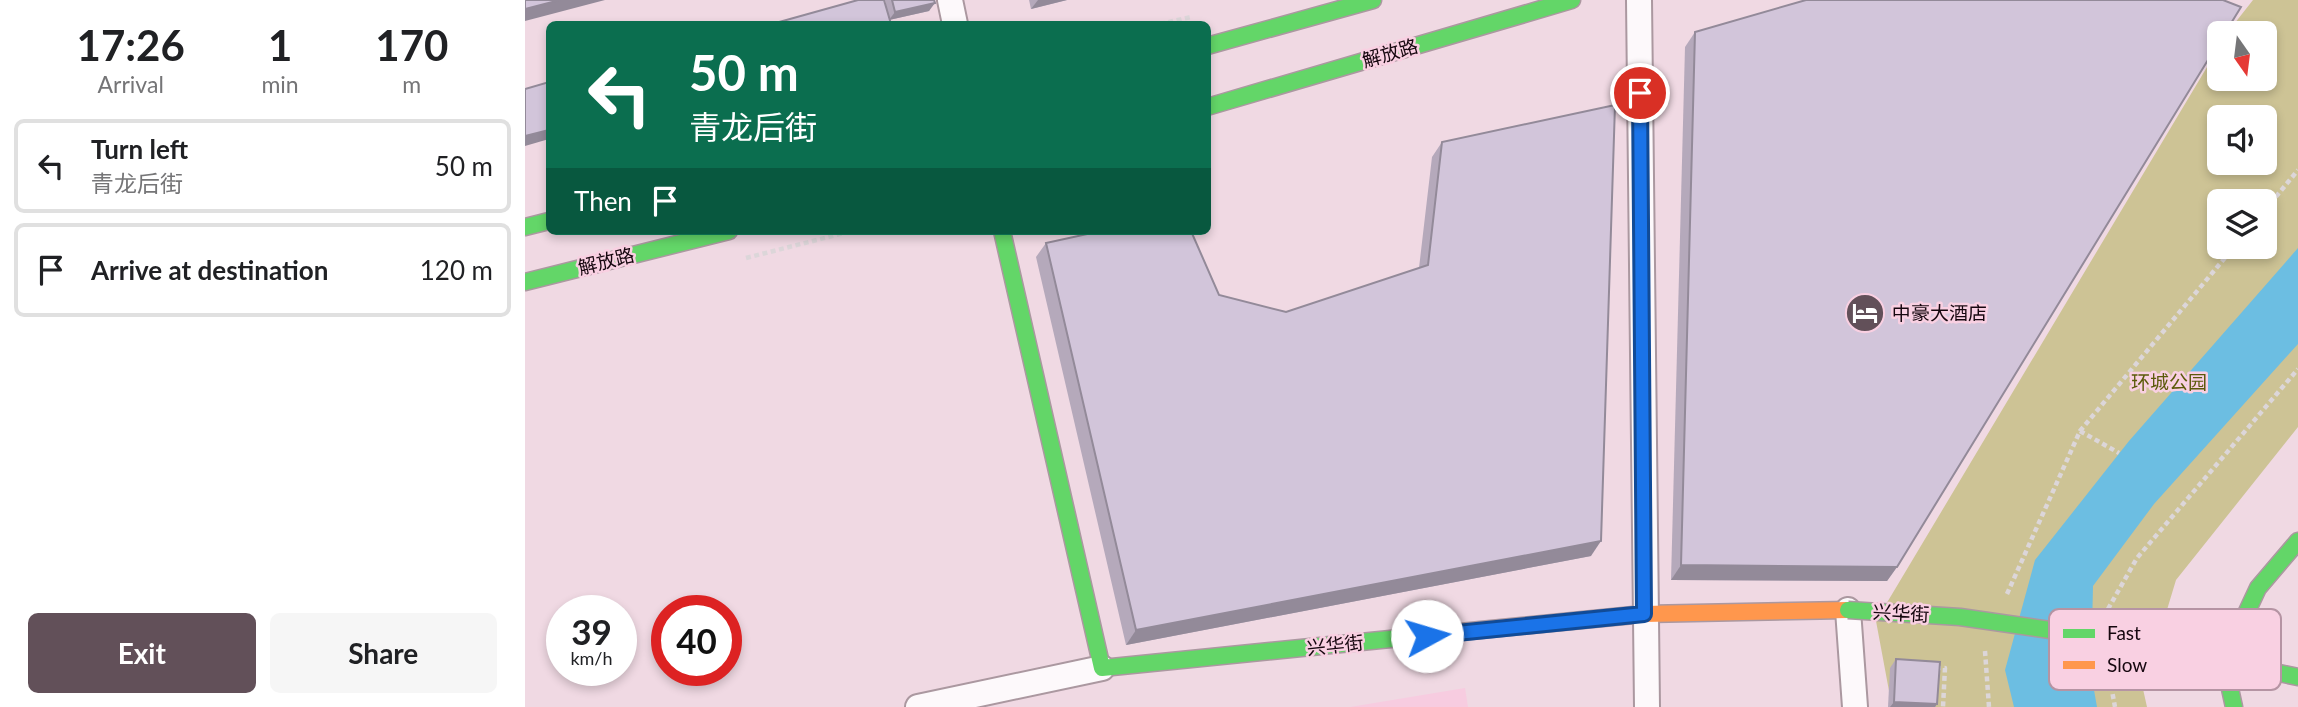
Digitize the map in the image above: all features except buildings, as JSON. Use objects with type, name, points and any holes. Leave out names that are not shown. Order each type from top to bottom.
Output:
[{"type":"street","points":[[950,0],[954,21]]},
{"type":"street","points":[[1211,45],[1373,0]]},
{"type":"street","name":"解放路","points":[[1211,106],[1572,0]]},
{"type":"street","points":[[1639,0],[1647,707]]},
{"type":"street","points":[[525,228],[546,222]]},
{"type":"street","name":"解放路","points":[[525,282],[713,235]]},
{"type":"street","points":[[918,707],[1102,668],[1003,235]]},
{"type":"street","points":[[2248,609],[2258,588],[2298,541]]},
{"type":"street","points":[[1847,610],[1855,707]]},
{"type":"street","name":"兴华街","points":[[1102,668],[1644,614],[1847,610],[1961,617],[2049,630]]},
{"type":"path","points":[[2277,195],[2298,170]]},
{"type":"path","points":[[2007,595],[2080,431],[2224,259]]},
{"type":"path","points":[[2108,609],[2137,558],[2298,369]]},
{"type":"path","points":[[2080,431],[2119,453]]},
{"type":"path","points":[[1984,645],[1989,707]]},
{"type":"path","points":[[1932,668],[1945,668],[1943,707]]},
{"type":"shaded area","points":[[1465,688],[1468,707],[1350,707]]},
{"type":"green space","name":"环城公园","points":[[2253,0],[2298,0],[2298,427],[2176,580],[2167,609],[2049,609],[2049,690],[2143,690],[2147,707],[1892,707],[1876,621],[2207,67],[2207,91],[2277,91],[2277,21],[2236,21]]},
{"type":"water","points":[[2298,248],[2298,344],[2154,504],[2093,586],[2092,609],[2049,609],[2049,690],[2094,690],[2097,707],[2014,707],[2005,670],[2035,560],[2129,441]]},
{"type":"traffic: fast","points":[[1211,45],[1373,0]]},
{"type":"traffic: fast","points":[[1211,106],[1572,0]]},
{"type":"traffic: fast","points":[[525,227],[546,222]]},
{"type":"traffic: fast","points":[[525,282],[713,235]]},
{"type":"traffic: fast","points":[[1003,235],[1102,668],[1450,633]]},
{"type":"traffic: fast","points":[[2248,609],[2258,588],[2298,541]]},
{"type":"traffic: fast","points":[[1848,610],[1960,617],[2049,630]]},
{"type":"traffic: fast","points":[[2281,673],[2298,677]]},
{"type":"traffic: fast","points":[[2230,690],[2234,707]]},
{"type":"traffic: slow","points":[[1450,633],[1644,614],[1848,610]]},
{"type":"place","name":"中豪大酒店","points":[[1865,313]]},
{"type":"route","points":[[1427,636],[1644,614],[1640,93]]}]
